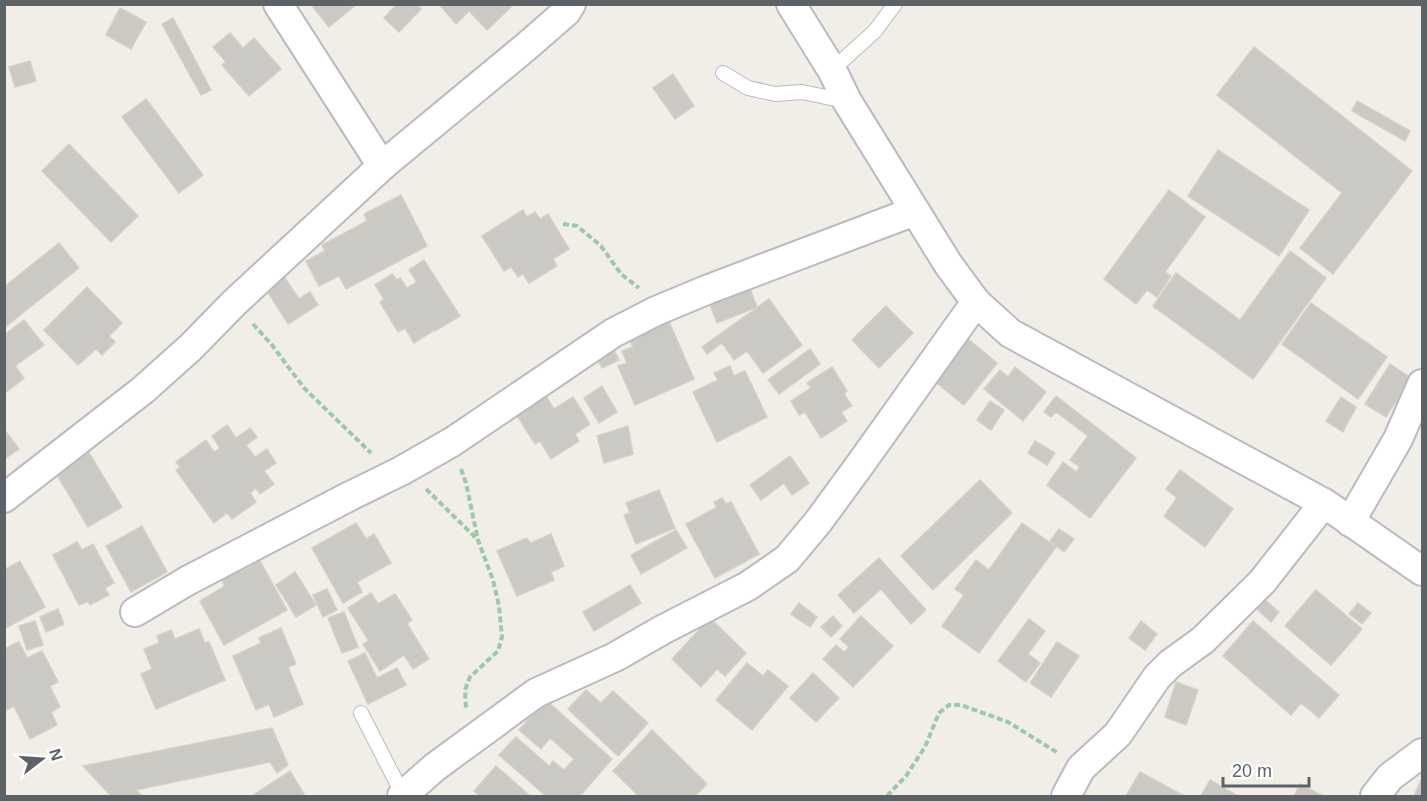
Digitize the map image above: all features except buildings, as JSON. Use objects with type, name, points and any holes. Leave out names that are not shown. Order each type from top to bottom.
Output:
[{"type":"street","points":[[278,4],[382,166]]},
{"type":"street","points":[[4,498],[143,390],[382,166],[527,46],[566,12],[571,4]]},
{"type":"street","points":[[791,4],[948,264],[976,302],[1010,333],[1324,503],[1422,571]]},
{"type":"street","points":[[135,612],[188,581],[396,474],[452,442],[613,333],[656,310],[915,211]]},
{"type":"street","points":[[402,796],[435,767],[536,693],[615,657],[748,586],[787,559],[818,522],[976,302]]},
{"type":"street","points":[[1350,522],[1398,439],[1422,384]]},
{"type":"street","points":[[1066,796],[1081,768],[1118,734],[1157,677],[1170,664],[1203,640],[1262,582],[1324,503]]},
{"type":"street","points":[[1375,796],[1390,777],[1422,753]]},
{"type":"lane","points":[[832,70],[875,31],[895,4]]},
{"type":"lane","points":[[723,72],[748,88],[775,94],[802,92],[848,101]]},
{"type":"lane","points":[[362,713],[402,796]]},
{"type":"path","points":[[563,224],[577,226],[601,246],[621,274],[640,289],[656,310]]},
{"type":"path","points":[[234,303],[272,345],[304,388],[396,474],[417,480],[478,540]]},
{"type":"path","points":[[452,442],[466,483],[478,540],[493,580],[499,606],[502,637],[498,651],[470,677],[465,690],[465,707],[474,738]]},
{"type":"path","points":[[887,796],[906,776],[925,747],[939,713],[950,705],[962,705],[1008,722],[1081,768]]}]
